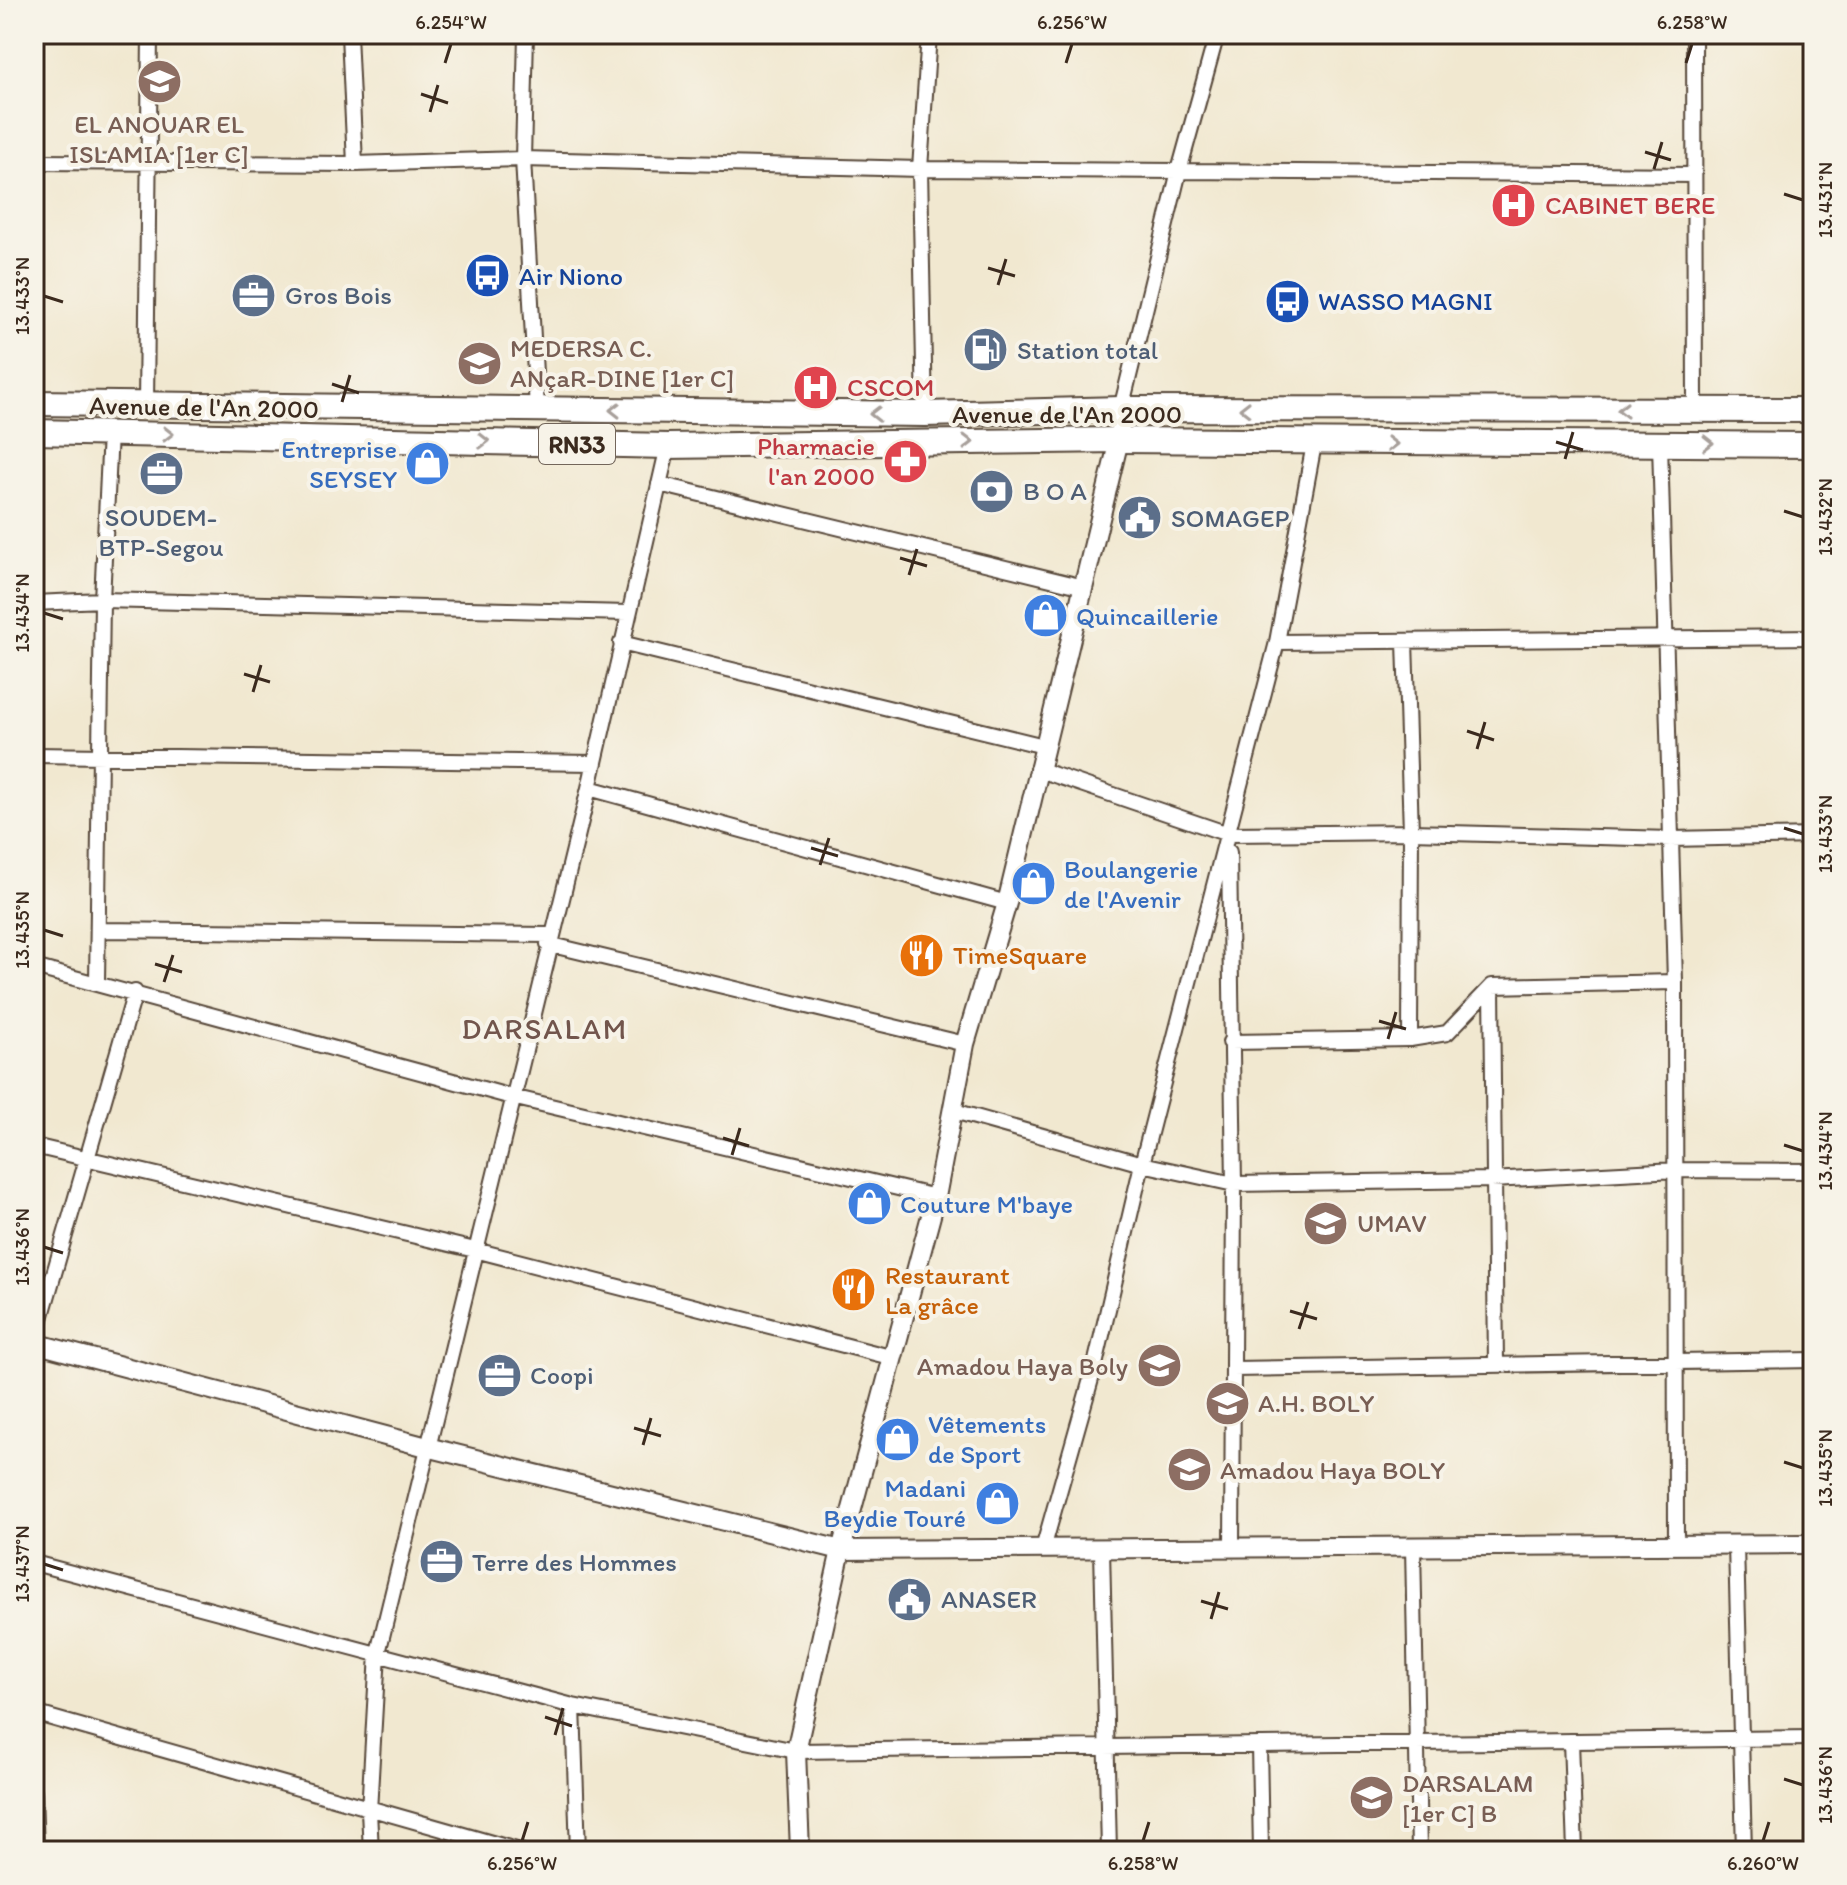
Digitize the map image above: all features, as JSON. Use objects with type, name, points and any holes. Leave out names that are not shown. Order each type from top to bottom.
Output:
[{"type":"main road","name":"Avenue de l'An 2000","points":[[34,403],[925,414],[1121,409],[1813,410]]},
{"type":"main road","name":"Avenue de l'An 2000","points":[[34,432],[668,446],[1119,440],[1314,444],[1813,445]]},
{"type":"street","points":[[146,405],[150,34]]},
{"type":"street","points":[[349,34],[355,164]]},
{"type":"street","points":[[526,34],[523,159],[537,409]]},
{"type":"street","points":[[925,414],[920,169],[929,34]]},
{"type":"street","points":[[800,1851],[796,1751],[841,1550],[936,1197],[965,1044],[1007,903],[1119,440],[1121,409],[1179,171],[1217,34]]},
{"type":"street","points":[[1694,34],[1695,411]]},
{"type":"street","points":[[34,162],[355,164],[523,159],[920,169],[1694,175]]},
{"type":"street","points":[[97,983],[102,600],[110,433]]},
{"type":"street","points":[[1660,443],[1675,982],[1676,1545]]},
{"type":"street","points":[[1043,1549],[1095,1365],[1142,1164],[1277,642],[1314,444]]},
{"type":"street","points":[[371,1851],[369,1811],[378,1653],[549,940],[589,788],[668,446]]},
{"type":"street","points":[[659,484],[1084,587]]},
{"type":"street","points":[[34,603],[102,600],[628,613]]},
{"type":"street","points":[[1277,642],[1665,641],[1813,637]]},
{"type":"street","points":[[1405,641],[1411,832],[1410,1039]]},
{"type":"street","points":[[621,643],[1044,746]]},
{"type":"street","points":[[34,755],[595,763]]},
{"type":"street","points":[[1037,769],[1228,834],[1411,832],[1671,839],[1813,836]]},
{"type":"street","points":[[589,788],[1007,903]]},
{"type":"street","points":[[1228,834],[1234,1184],[1232,1548]]},
{"type":"street","points":[[99,930],[549,940],[965,1044]]},
{"type":"street","points":[[34,967],[512,1097],[936,1197]]},
{"type":"street","points":[[1230,1042],[1410,1039],[1447,1033],[1492,986],[1675,982]]},
{"type":"street","points":[[1492,986],[1491,1180],[1496,1365]]},
{"type":"street","points":[[135,992],[34,1343],[427,1447],[841,1550],[1813,1544]]},
{"type":"street","points":[[954,1111],[1142,1164],[1234,1184],[1491,1180],[1676,1170],[1813,1171]]},
{"type":"street","points":[[34,1146],[475,1250],[894,1358]]},
{"type":"street","points":[[1233,1369],[1813,1360]]},
{"type":"street","points":[[1736,1545],[1744,1851]]},
{"type":"street","points":[[1413,1547],[1419,1851]]},
{"type":"street","points":[[1102,1549],[1109,1851]]},
{"type":"street","points":[[34,1563],[573,1706],[796,1751],[1813,1738]]},
{"type":"street","points":[[573,1706],[578,1851]]},
{"type":"street","points":[[34,1713],[369,1811],[520,1851]]},
{"type":"street","points":[[1571,1741],[1575,1851]]},
{"type":"street","points":[[1259,1745],[1261,1851]]},
{"type":"street","points":[[34,1791],[36,1851]]},
{"type":"place","name":"EL ANOUAR EL ISLAMIA [1er C]","points":[[159,81]]},
{"type":"place","name":"CABINET BERE","points":[[1514,205]]},
{"type":"place","name":"Air Niono","points":[[488,276]]},
{"type":"place","name":"Gros Bois","points":[[254,295]]},
{"type":"place","name":"WASSO MAGNI","points":[[1287,301]]},
{"type":"place","name":"Station total","points":[[986,350]]},
{"type":"place","name":"MEDERSA C. ANçaR-DINE [1er C]","points":[[479,363]]},
{"type":"place","name":"CSCOM","points":[[816,387]]},
{"type":"place","name":"Pharmacie l'an 2000","points":[[906,461]]},
{"type":"place","name":"Entreprise SEYSEY","points":[[428,464]]},
{"type":"place","name":"SOUDEM- BTP-Segou","points":[[161,474]]},
{"type":"place","name":"B O A","points":[[992,491]]},
{"type":"place","name":"SOMAGEP","points":[[1140,518]]},
{"type":"place","name":"Quincaillerie","points":[[1045,616]]},
{"type":"place","name":"Boulangerie de l'Avenir","points":[[1033,884]]},
{"type":"place","name":"TimeSquare","points":[[922,955]]},
{"type":"place","name":"Couture M'baye","points":[[869,1204]]},
{"type":"place","name":"UMAV","points":[[1326,1223]]},
{"type":"place","name":"Restaurant La grâce","points":[[854,1290]]},
{"type":"place","name":"Amadou Haya Boly","points":[[1159,1366]]},
{"type":"place","name":"Coopi","points":[[499,1375]]},
{"type":"place","name":"A.H. BOLY","points":[[1227,1403]]},
{"type":"place","name":"Vêtements de Sport","points":[[897,1439]]},
{"type":"place","name":"Amadou Haya BOLY","points":[[1189,1470]]},
{"type":"place","name":"Madani Beydie Touré","points":[[997,1503]]},
{"type":"place","name":"Terre des Hommes","points":[[441,1562]]},
{"type":"place","name":"ANASER","points":[[910,1599]]},
{"type":"place","name":"DARSALAM [1er C] B","points":[[1371,1798]]},
{"type":"district","name":"DARSALAM","points":[[545,1028]]}]
